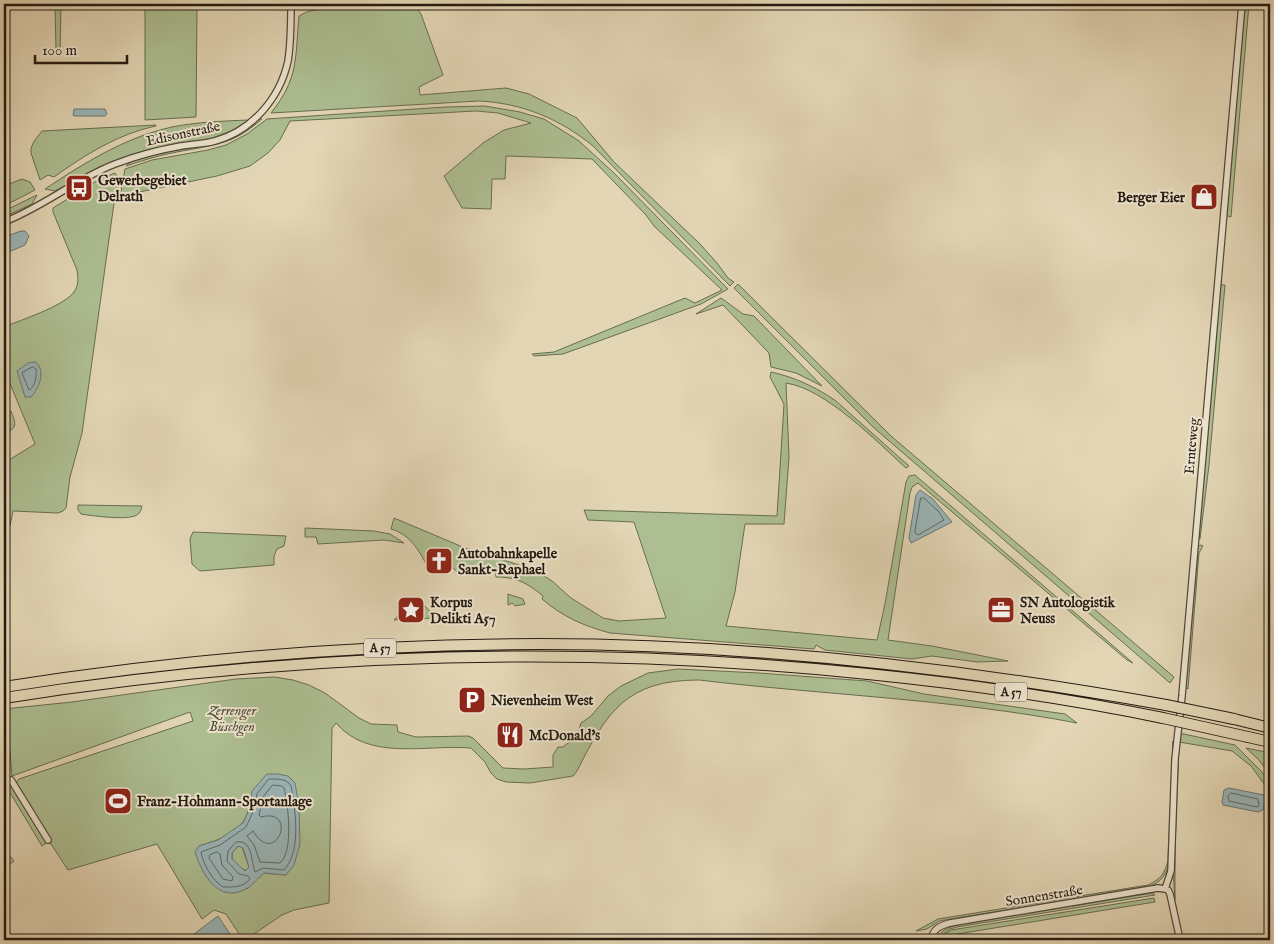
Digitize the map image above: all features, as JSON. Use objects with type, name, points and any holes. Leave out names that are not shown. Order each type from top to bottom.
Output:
[{"type":"highway","name":"A 57","points":[[4,687],[102,672],[275,654],[368,648],[579,644],[722,650],[913,667],[987,676],[1166,705],[1270,728]]},
{"type":"highway","name":"A 57","points":[[4,698],[148,678],[367,660],[469,656],[580,656],[726,661],[837,670],[985,688],[1100,706],[1270,742]]},
{"type":"street","points":[[148,4],[291,4],[334,6],[343,4]]},
{"type":"street","name":"Edisonstraße","points":[[4,222],[32,210],[94,173],[118,163],[166,149],[216,140],[229,136],[247,125],[270,103],[284,75],[289,53],[291,4]]},
{"type":"street","name":"Ernteweg","points":[[1165,889],[1171,871],[1175,752],[1182,696],[1242,4]]},
{"type":"street","points":[[4,784],[11,780],[48,840]]},
{"type":"street","name":"Sonnenstraße","points":[[931,938],[939,926],[950,923],[1158,888],[1165,889]]},
{"type":"street","points":[[1165,889],[1170,894],[1180,940]]},
{"type":"green space","points":[[55,4],[61,4],[60,51],[56,51]]},
{"type":"green space","points":[[351,4],[414,4],[421,14],[443,75],[419,87],[420,95],[506,88],[529,94],[577,118],[614,162],[700,244],[728,278],[734,282],[730,286],[593,146],[554,120],[540,114],[510,105],[479,101],[271,113],[287,89],[291,78],[296,56],[299,16],[318,9],[338,8]]},
{"type":"green space","points":[[1244,4],[1249,4],[1231,217],[1225,215]]},
{"type":"green space","points":[[145,8],[196,8],[197,10],[196,117],[145,120]]},
{"type":"green space","points":[[485,106],[520,112],[544,119],[579,141],[614,173],[728,289],[701,304],[563,354],[534,356],[532,354],[554,352],[685,298],[695,303],[722,290],[654,226],[646,215],[592,159],[506,156],[505,179],[492,179],[491,209],[462,208],[444,176],[483,143],[504,130],[531,123],[498,113],[476,111],[290,121],[280,140],[268,153],[250,166],[217,176],[120,196],[125,169],[152,160],[226,145],[247,134],[267,119]]},
{"type":"green space","points":[[259,119],[262,119],[251,128],[220,144],[161,156],[126,166],[143,157],[206,146],[227,140]]},
{"type":"green space","points":[[249,120],[231,131],[212,138],[141,152],[99,167],[55,191],[45,189],[106,152],[155,131],[191,124]]},
{"type":"green space","points":[[156,125],[115,140],[90,153],[54,177],[48,175],[40,180],[31,150],[34,141],[42,131]]},
{"type":"green space","points":[[115,173],[118,178],[118,188],[115,196],[82,433],[70,477],[66,508],[58,513],[13,511],[10,526],[4,532],[4,463],[35,444],[4,369],[4,327],[52,307],[74,292],[78,279],[77,270],[53,208],[100,179]]},
{"type":"green space","points":[[22,179],[30,182],[35,190],[4,206],[4,186]]},
{"type":"green space","points":[[37,195],[32,204],[4,217],[4,211]]},
{"type":"green space","points":[[738,284],[891,436],[1174,677],[1170,683],[873,427],[734,288]]},
{"type":"green space","points":[[1220,285],[1225,285],[1209,465],[1200,539],[1197,537]]},
{"type":"green space","points":[[721,298],[743,314],[754,316],[822,386],[796,373],[771,367],[769,353],[723,305],[696,314]]},
{"type":"green space","points":[[771,372],[805,383],[836,401],[909,466],[906,468],[834,405],[801,387],[786,383],[789,457],[784,524],[745,524],[735,592],[726,626],[877,640],[906,482],[909,476],[915,475],[1133,663],[1127,660],[918,483],[912,487],[910,493],[888,640],[932,646],[1008,661],[977,662],[932,656],[912,659],[825,650],[816,645],[814,649],[610,633],[566,616],[542,599],[543,596],[527,584],[510,578],[496,577],[495,569],[478,569],[478,573],[458,573],[442,556],[436,556],[433,561],[435,566],[430,571],[419,551],[410,540],[391,529],[394,518],[465,548],[535,570],[552,581],[571,598],[603,618],[619,621],[666,618],[634,522],[588,520],[584,510],[777,516],[784,404],[770,377]]},
{"type":"green space","points":[[11,411],[15,425],[12,430],[4,434],[4,421]]},
{"type":"green space","points":[[78,505],[142,506],[139,513],[135,516],[116,518],[81,514],[78,510]]},
{"type":"green space","points":[[305,528],[374,531],[390,534],[404,543],[384,540],[318,544],[316,537],[305,537]]},
{"type":"green space","points":[[193,532],[286,536],[284,546],[277,549],[274,556],[274,565],[200,571],[192,564],[190,539]]},
{"type":"green space","points":[[1198,546],[1203,546],[1199,553],[1188,689],[1185,687],[1189,622]]},
{"type":"green space","points":[[508,594],[523,599],[525,604],[515,606],[512,603],[508,605]]},
{"type":"green space","points":[[410,603],[424,605],[434,616],[433,618],[394,620]]},
{"type":"green space","name":"Zerrenger Büschgen","points":[[678,669],[867,681],[924,694],[1065,714],[1077,723],[983,708],[936,703],[699,680],[674,681],[637,693],[622,703],[599,731],[573,776],[530,783],[506,782],[497,779],[485,762],[471,748],[399,749],[382,747],[365,743],[349,735],[336,723],[332,728],[329,903],[294,910],[282,915],[245,940],[243,940],[226,914],[214,910],[202,919],[157,844],[68,870],[49,841],[42,846],[6,786],[15,784],[19,779],[193,721],[190,712],[12,776],[7,713],[4,713],[4,709],[72,702],[236,679],[274,677],[309,685],[325,693],[359,718],[371,724],[397,725],[398,732],[416,737],[468,736],[473,738],[503,768],[524,769],[553,767],[553,755],[558,747],[563,747],[577,736],[581,723],[591,716],[608,696],[621,686],[648,673]],"holes":[[[250,799],[300,844],[286,875],[263,873],[247,889],[199,846],[223,837],[240,827],[247,814]]]},
{"type":"green space","points":[[1179,733],[1235,745],[1261,771],[1270,783],[1270,792],[1251,766],[1232,751],[1179,742],[1175,900],[1173,870],[1176,758]]},
{"type":"green space","points":[[1173,741],[1170,861],[1165,874],[1157,883],[1148,887],[939,921],[927,929],[916,931],[938,919],[1148,885],[1156,881],[1163,873],[1168,861]]},
{"type":"green space","points":[[1246,748],[1270,753],[1270,774],[1258,759]]},
{"type":"green space","points":[[238,846],[242,847],[249,867],[247,870],[242,870],[232,859],[232,853]]},
{"type":"green space","points":[[4,848],[14,861],[4,869]]},
{"type":"green space","points":[[1152,893],[1155,895],[957,927],[950,929],[942,935],[940,934],[955,925]]},
{"type":"green space","points":[[1154,898],[1155,902],[945,936],[945,940],[941,940],[944,935],[951,930]]},
{"type":"water","points":[[74,109],[105,109],[107,114],[105,116],[74,116]]},
{"type":"water","points":[[25,231],[29,236],[25,245],[4,254],[4,237]]},
{"type":"water","points":[[36,362],[41,370],[40,380],[37,389],[31,397],[25,397],[17,371],[28,363]]},
{"type":"water","points":[[920,490],[933,499],[952,522],[911,543],[909,538],[916,495]]},
{"type":"water","points":[[267,774],[288,776],[295,783],[299,807],[300,844],[294,865],[286,875],[264,873],[246,889],[236,893],[227,893],[219,890],[207,877],[195,852],[199,846],[218,840],[243,823],[248,812],[252,791]],"holes":[[[238,846],[243,848],[249,867],[245,871],[232,859],[232,853]]]},
{"type":"water","points":[[1229,788],[1264,795],[1263,810],[1258,812],[1223,805],[1224,790]]},
{"type":"water","points":[[218,916],[230,934],[222,940],[186,940]]},
{"type":"place","name":"Gewerbegebiet Delrath","points":[[79,188]]},
{"type":"place","name":"Berger Eier","points":[[1204,197]]},
{"type":"place","name":"Autobahnkapelle Sankt-Raphael","points":[[439,561]]},
{"type":"place","name":"Korpus Delikti A57","points":[[411,610]]},
{"type":"place","name":"SN Autologistik Neuss","points":[[1001,610]]},
{"type":"place","name":"Nievenheim West","points":[[472,700]]},
{"type":"place","name":"McDonald's","points":[[510,735]]},
{"type":"place","name":"Franz-Hohmann-Sportanlage","points":[[118,801]]}]
